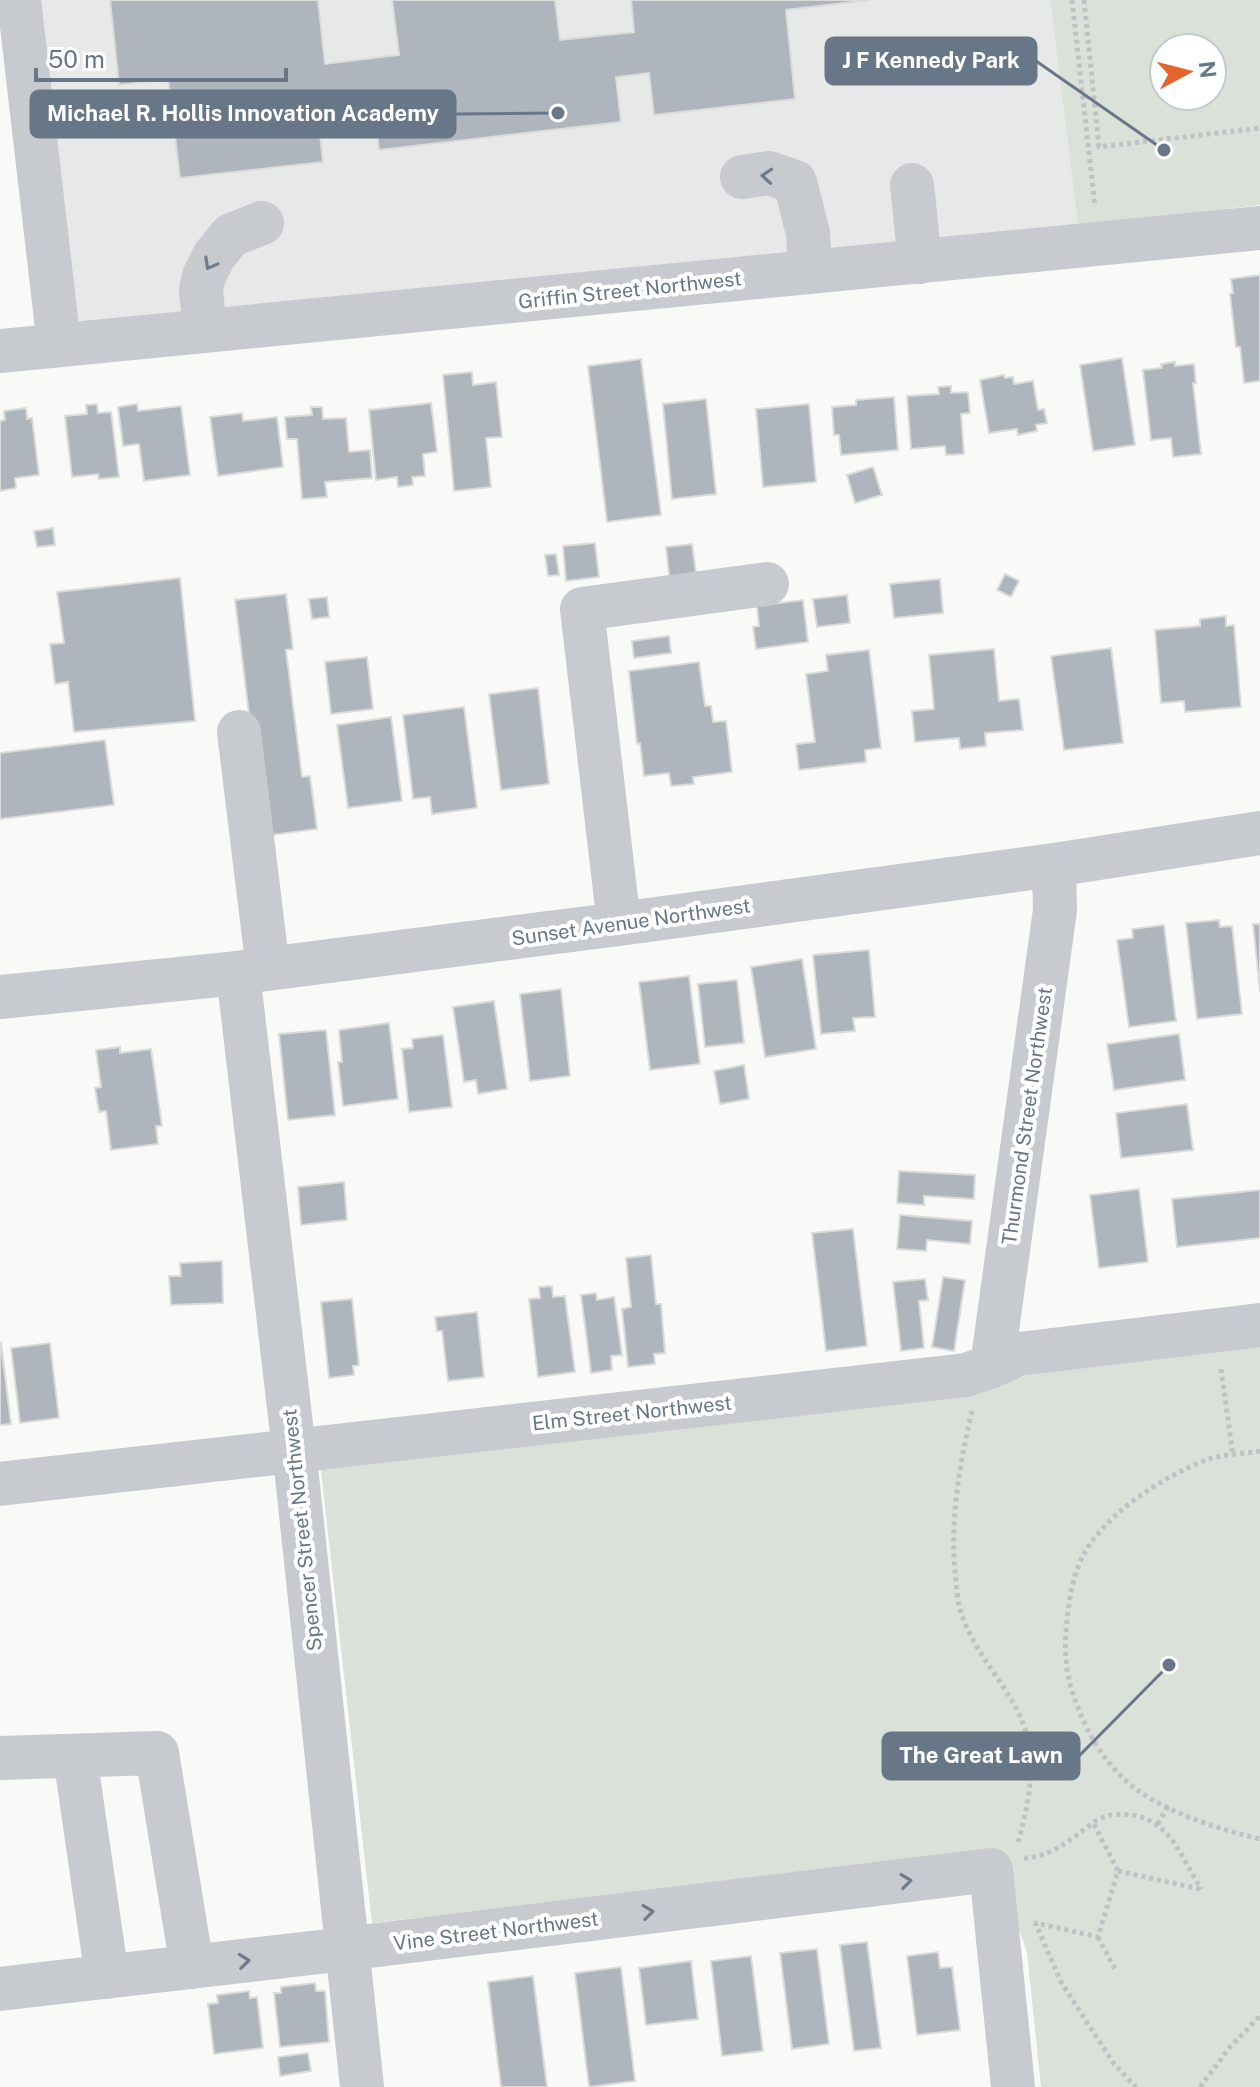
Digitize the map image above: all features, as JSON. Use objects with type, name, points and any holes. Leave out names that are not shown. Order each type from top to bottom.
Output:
[{"type":"street","points":[[19,0],[14,88],[59,345]]},
{"type":"street","points":[[742,177],[769,173],[795,182],[808,233],[810,272]]},
{"type":"street","points":[[912,185],[920,262]]},
{"type":"street","points":[[205,331],[201,290],[214,256],[231,235],[262,223]]},
{"type":"street","name":"Griffin Street Northwest","points":[[0,351],[1260,228]]},
{"type":"street","points":[[619,924],[582,609],[767,584]]},
{"type":"street","name":"Spencer Street Northwest","points":[[239,732],[253,971],[294,1451],[362,2087]]},
{"type":"street","name":"Sunset Avenue Northwest","points":[[0,997],[253,971],[619,924],[1054,865],[1260,833]]},
{"type":"street","name":"Thurmond Street Northwest","points":[[983,1383],[1055,910],[1054,865]]},
{"type":"street","name":"Elm Street Northwest","points":[[0,1484],[966,1375],[983,1383],[1019,1354],[1260,1325]]},
{"type":"street","points":[[0,1758],[157,1753],[192,1967]]},
{"type":"street","points":[[75,1756],[107,1977]]},
{"type":"street","points":[[1008,1857],[1013,2087]]},
{"type":"street","name":"Vine Street Northwest","points":[[0,1989],[348,1949],[1008,1857]]},
{"type":"path","points":[[1072,0],[1096,216]]},
{"type":"path","points":[[1084,0],[1099,147],[1260,128]]},
{"type":"path","points":[[1211,1370],[1234,1367]]},
{"type":"path","points":[[1221,1369],[1233,1456]]},
{"type":"path","points":[[983,1383],[964,1442],[955,1497],[952,1553],[959,1606],[982,1656],[1011,1698],[1025,1727],[1030,1751],[1031,1784],[1008,1857],[1036,1857],[1053,1851],[1105,1816],[1119,1813],[1138,1816],[1158,1824],[1171,1838],[1201,1889],[1118,1871]]},
{"type":"path","points":[[1260,1451],[1208,1459],[1157,1485],[1121,1511],[1091,1543],[1080,1561],[1073,1582],[1065,1639],[1068,1677],[1081,1717],[1115,1770],[1137,1790],[1207,1825],[1260,1839]]},
{"type":"path","points":[[1158,1824],[1168,1806]]},
{"type":"path","points":[[1093,1822],[1118,1871],[1098,1937],[1115,1969]]},
{"type":"path","points":[[1098,1937],[1036,1923],[1061,1982],[1114,2064],[1136,2087]]},
{"type":"path","points":[[1200,2087],[1230,2047],[1260,2016]]},
{"type":"shaded area","points":[[40,0],[1050,0],[1078,226],[74,323]]},
{"type":"shaded area","points":[[1050,0],[1260,0],[1260,205],[1078,226]]},
{"type":"shaded area","points":[[1260,1346],[1260,2087],[1041,2087],[1027,1952],[995,1861],[972,1853],[372,1923],[320,1462],[961,1396],[1028,1375]]},
{"type":"building","points":[[110,0],[318,0],[325,64],[399,55],[392,0],[555,0],[560,40],[634,32],[631,0],[870,0],[786,10],[795,99],[654,115],[649,73],[616,77],[621,122],[379,150],[374,110],[318,116],[323,162],[180,178],[168,79],[119,85]]},
{"type":"building","points":[[1260,275],[1260,381],[1244,383],[1240,347],[1236,347],[1231,279]]},
{"type":"building","points":[[1122,358],[1135,445],[1093,451],[1080,365]]},
{"type":"building","points":[[641,359],[661,515],[607,522],[588,366]]},
{"type":"building","points":[[1175,362],[1175,366],[1194,364],[1196,383],[1193,383],[1201,454],[1173,457],[1171,438],[1151,440],[1143,370],[1162,368],[1161,364]]},
{"type":"building","points":[[472,372],[473,385],[496,382],[502,437],[486,438],[491,487],[454,491],[443,375]]},
{"type":"building","points":[[1004,375],[1005,378],[1013,377],[1014,384],[1033,381],[1038,410],[1044,409],[1047,423],[1036,425],[1037,431],[1018,435],[1017,429],[989,433],[980,380]]},
{"type":"building","points":[[951,386],[951,393],[968,392],[970,413],[961,414],[964,454],[946,455],[945,446],[911,449],[907,396],[939,394],[938,387]]},
{"type":"building","points":[[894,397],[898,450],[841,455],[839,435],[834,435],[832,407],[856,405],[856,400]]},
{"type":"building","points":[[706,399],[716,494],[672,499],[663,404]]},
{"type":"building","points":[[431,403],[437,452],[423,454],[425,476],[412,477],[413,485],[398,487],[397,477],[376,480],[369,410]]},
{"type":"building","points":[[97,404],[98,413],[111,412],[119,477],[99,479],[98,474],[72,477],[65,416],[87,414],[86,405]]},
{"type":"building","points":[[137,404],[138,411],[181,406],[190,475],[144,481],[139,444],[123,446],[118,407]]},
{"type":"building","points":[[809,404],[816,482],[763,487],[756,409]]},
{"type":"building","points":[[311,407],[322,407],[323,419],[346,418],[349,452],[370,450],[372,478],[325,482],[327,497],[302,499],[297,439],[287,439],[285,417],[312,415]]},
{"type":"building","points":[[26,408],[27,419],[32,418],[39,475],[15,478],[16,488],[0,491],[0,421],[5,420],[4,411]]},
{"type":"building","points":[[242,413],[243,421],[277,417],[283,467],[218,476],[210,417]]},
{"type":"building","points":[[873,467],[882,495],[855,503],[847,475]]},
{"type":"building","points":[[53,528],[55,545],[37,547],[34,531]]},
{"type":"building","points":[[595,543],[599,577],[566,581],[563,546]]},
{"type":"building","points":[[692,544],[697,580],[670,583],[666,547]]},
{"type":"building","points":[[556,554],[559,575],[548,576],[545,555]]},
{"type":"building","points":[[1005,574],[1019,581],[1011,597],[997,590]]},
{"type":"building","points":[[180,578],[195,721],[74,732],[68,682],[55,684],[50,644],[64,643],[57,592]]},
{"type":"building","points":[[940,579],[943,613],[894,618],[890,584]]},
{"type":"building","points":[[286,594],[293,649],[286,650],[302,777],[310,776],[317,829],[264,836],[235,600]]},
{"type":"building","points":[[847,595],[850,623],[817,627],[813,599]]},
{"type":"building","points":[[327,597],[329,617],[312,619],[309,599]]},
{"type":"building","points":[[803,600],[808,642],[756,649],[753,627],[759,626],[757,606]]},
{"type":"building","points":[[1226,616],[1226,626],[1234,625],[1241,707],[1185,712],[1184,701],[1161,703],[1155,630],[1200,626],[1200,619]]},
{"type":"building","points":[[669,636],[671,653],[634,658],[632,641]]},
{"type":"building","points":[[1111,648],[1123,743],[1064,750],[1051,656]]},
{"type":"building","points":[[994,649],[999,701],[1019,699],[1023,730],[985,733],[986,746],[960,749],[959,738],[915,742],[912,711],[934,709],[929,655]]},
{"type":"building","points":[[869,650],[881,748],[865,750],[866,762],[799,770],[796,744],[815,742],[806,674],[828,671],[826,655]]},
{"type":"building","points":[[367,657],[373,709],[331,714],[325,662]]},
{"type":"building","points":[[699,662],[705,706],[711,706],[713,722],[726,721],[732,772],[693,777],[694,784],[671,786],[669,773],[644,776],[640,743],[637,744],[629,671]]},
{"type":"building","points":[[538,688],[549,784],[501,790],[489,694]]},
{"type":"building","points":[[464,707],[477,808],[432,814],[430,797],[413,799],[403,715]]},
{"type":"building","points":[[391,717],[402,801],[348,808],[337,725]]},
{"type":"building","points":[[105,740],[114,805],[0,819],[0,753]]},
{"type":"building","points":[[1219,920],[1220,927],[1232,926],[1242,1014],[1197,1019],[1186,923]]},
{"type":"building","points":[[1253,924],[1260,924],[1260,992]]},
{"type":"building","points":[[1164,925],[1176,1021],[1129,1027],[1117,940],[1133,938],[1132,929]]},
{"type":"building","points":[[869,950],[875,1017],[853,1018],[855,1031],[821,1034],[813,955]]},
{"type":"building","points":[[802,959],[816,1049],[765,1057],[751,967]]},
{"type":"building","points":[[689,976],[700,1064],[650,1070],[639,982]]},
{"type":"building","points":[[737,980],[744,1043],[705,1047],[698,984]]},
{"type":"building","points":[[561,989],[570,1076],[530,1081],[520,994]]},
{"type":"building","points":[[494,1001],[507,1089],[478,1094],[476,1080],[464,1082],[453,1007]]},
{"type":"building","points":[[389,1023],[398,1099],[343,1106],[338,1062],[342,1062],[339,1030]]},
{"type":"building","points":[[326,1030],[335,1115],[288,1120],[279,1034]]},
{"type":"building","points":[[1179,1034],[1185,1080],[1114,1090],[1107,1044]]},
{"type":"building","points":[[443,1035],[452,1107],[409,1112],[402,1049],[413,1048],[412,1039]]},
{"type":"building","points":[[120,1047],[120,1053],[151,1049],[162,1126],[156,1126],[158,1144],[111,1150],[106,1111],[99,1112],[95,1088],[101,1087],[96,1050]]},
{"type":"building","points":[[744,1065],[749,1099],[720,1104],[714,1071]]},
{"type":"building","points":[[1187,1104],[1193,1150],[1121,1158],[1116,1113]]},
{"type":"building","points":[[899,1171],[975,1175],[974,1199],[924,1196],[924,1205],[897,1203]]},
{"type":"building","points":[[344,1182],[347,1220],[301,1225],[298,1187]]},
{"type":"building","points":[[1139,1189],[1148,1262],[1099,1268],[1090,1195]]},
{"type":"building","points":[[1260,1190],[1260,1238],[1177,1247],[1172,1199]]},
{"type":"building","points":[[900,1215],[972,1221],[970,1244],[927,1240],[926,1251],[897,1249]]},
{"type":"building","points":[[853,1229],[867,1346],[826,1351],[812,1233]]},
{"type":"building","points":[[651,1255],[656,1304],[661,1304],[665,1353],[654,1354],[655,1364],[628,1367],[622,1309],[631,1307],[626,1258]]},
{"type":"building","points":[[222,1261],[223,1303],[171,1305],[169,1276],[181,1276],[180,1263]]},
{"type":"building","points":[[943,1277],[965,1280],[954,1351],[932,1347]]},
{"type":"building","points":[[925,1279],[928,1300],[919,1301],[924,1348],[901,1351],[893,1282]]},
{"type":"building","points":[[552,1286],[553,1297],[565,1296],[575,1372],[538,1377],[529,1299],[540,1298],[539,1287]]},
{"type":"building","points":[[596,1293],[597,1300],[614,1297],[622,1355],[611,1356],[612,1370],[591,1373],[581,1295]]},
{"type":"building","points":[[352,1299],[359,1365],[353,1366],[354,1375],[329,1378],[321,1302]]},
{"type":"building","points":[[477,1312],[484,1377],[448,1381],[442,1331],[437,1331],[435,1317]]},
{"type":"building","points":[[50,1343],[59,1418],[20,1423],[11,1348]]},
{"type":"building","points":[[0,1344],[11,1424],[0,1425]]},
{"type":"building","points":[[867,1942],[881,2048],[854,2051],[840,1945]]},
{"type":"building","points":[[817,1949],[829,2044],[792,2049],[780,1953]]},
{"type":"building","points":[[938,1952],[940,1968],[952,1967],[960,2030],[917,2035],[907,1956]]},
{"type":"building","points":[[751,1956],[763,2051],[722,2056],[711,1961]]},
{"type":"building","points":[[691,1961],[698,2019],[646,2025],[639,1968]]},
{"type":"building","points":[[621,1967],[635,2081],[589,2087],[575,1973]]},
{"type":"building","points":[[533,1976],[547,2087],[501,2087],[488,1982]]},
{"type":"building","points":[[315,1983],[316,1991],[325,1991],[329,2042],[280,2047],[274,1993],[281,1993],[281,1987]]},
{"type":"building","points":[[249,1991],[250,1998],[257,1997],[263,2048],[214,2054],[208,2004],[218,2003],[217,1995]]},
{"type":"building","points":[[308,2053],[311,2071],[280,2076],[278,2057]]},
{"type":"place","name":"Michael R. Hollis Innovation Academy","points":[[558,113]]},
{"type":"place","name":"J F Kennedy Park","points":[[1164,150]]},
{"type":"place","name":"The Great Lawn","points":[[1169,1665]]}]
